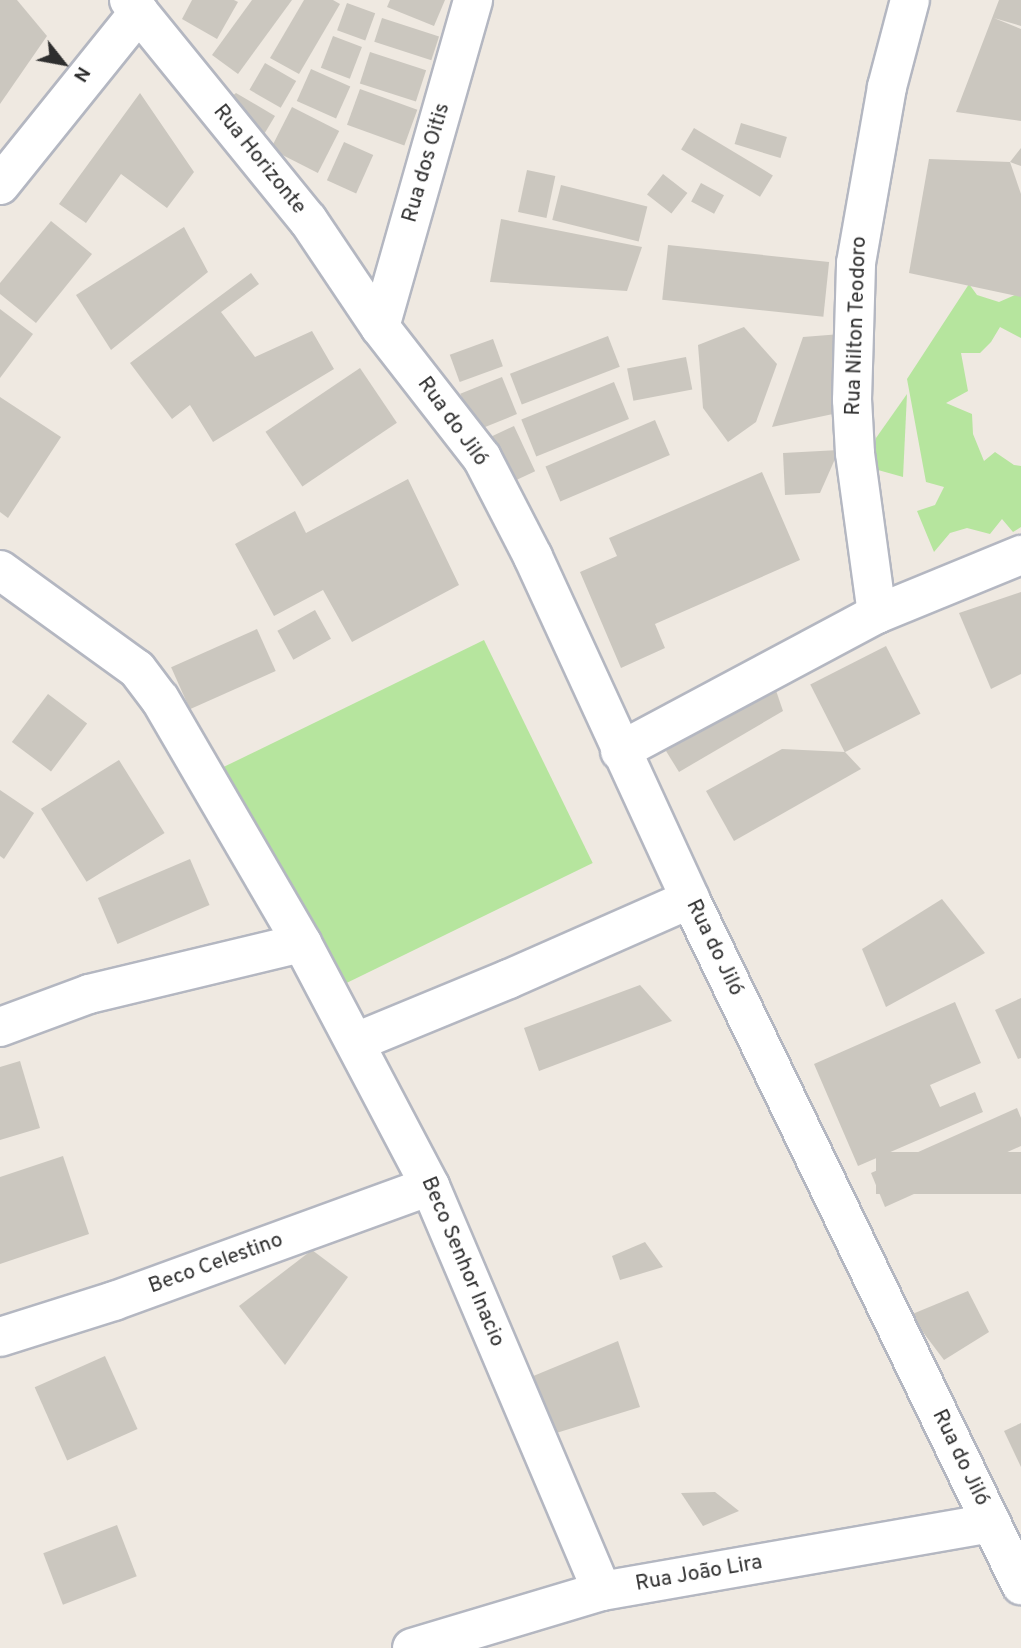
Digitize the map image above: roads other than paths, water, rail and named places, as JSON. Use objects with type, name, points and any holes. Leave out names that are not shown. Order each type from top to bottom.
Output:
[{"type":"street","name":"Rua dos Oitis","points":[[380,327],[473,0]]},
{"type":"street","name":"Rua Nilton Teodoro","points":[[877,614],[855,453],[852,389],[856,263],[887,88],[910,0]]},
{"type":"street","name":"Rua Horizonte","points":[[134,6],[308,220],[380,327]]},
{"type":"street","points":[[0,185],[134,6]]},
{"type":"street","name":"Rua do Jiló","points":[[380,327],[482,458],[533,557],[690,899],[1021,1585]]},
{"type":"street","points":[[620,751],[877,614],[1021,555]]},
{"type":"street","name":"Beco Senhor Inacio","points":[[0,570],[137,669],[160,699],[302,943],[430,1186],[602,1591]]},
{"type":"street","points":[[356,1042],[509,979],[690,899]]},
{"type":"street","points":[[0,1027],[89,994],[302,943]]},
{"type":"street","name":"Beco Celestino","points":[[0,1337],[114,1301],[430,1186]]},
{"type":"street","name":"Rua João Lira","points":[[412,1648],[602,1591],[991,1523]]}]
